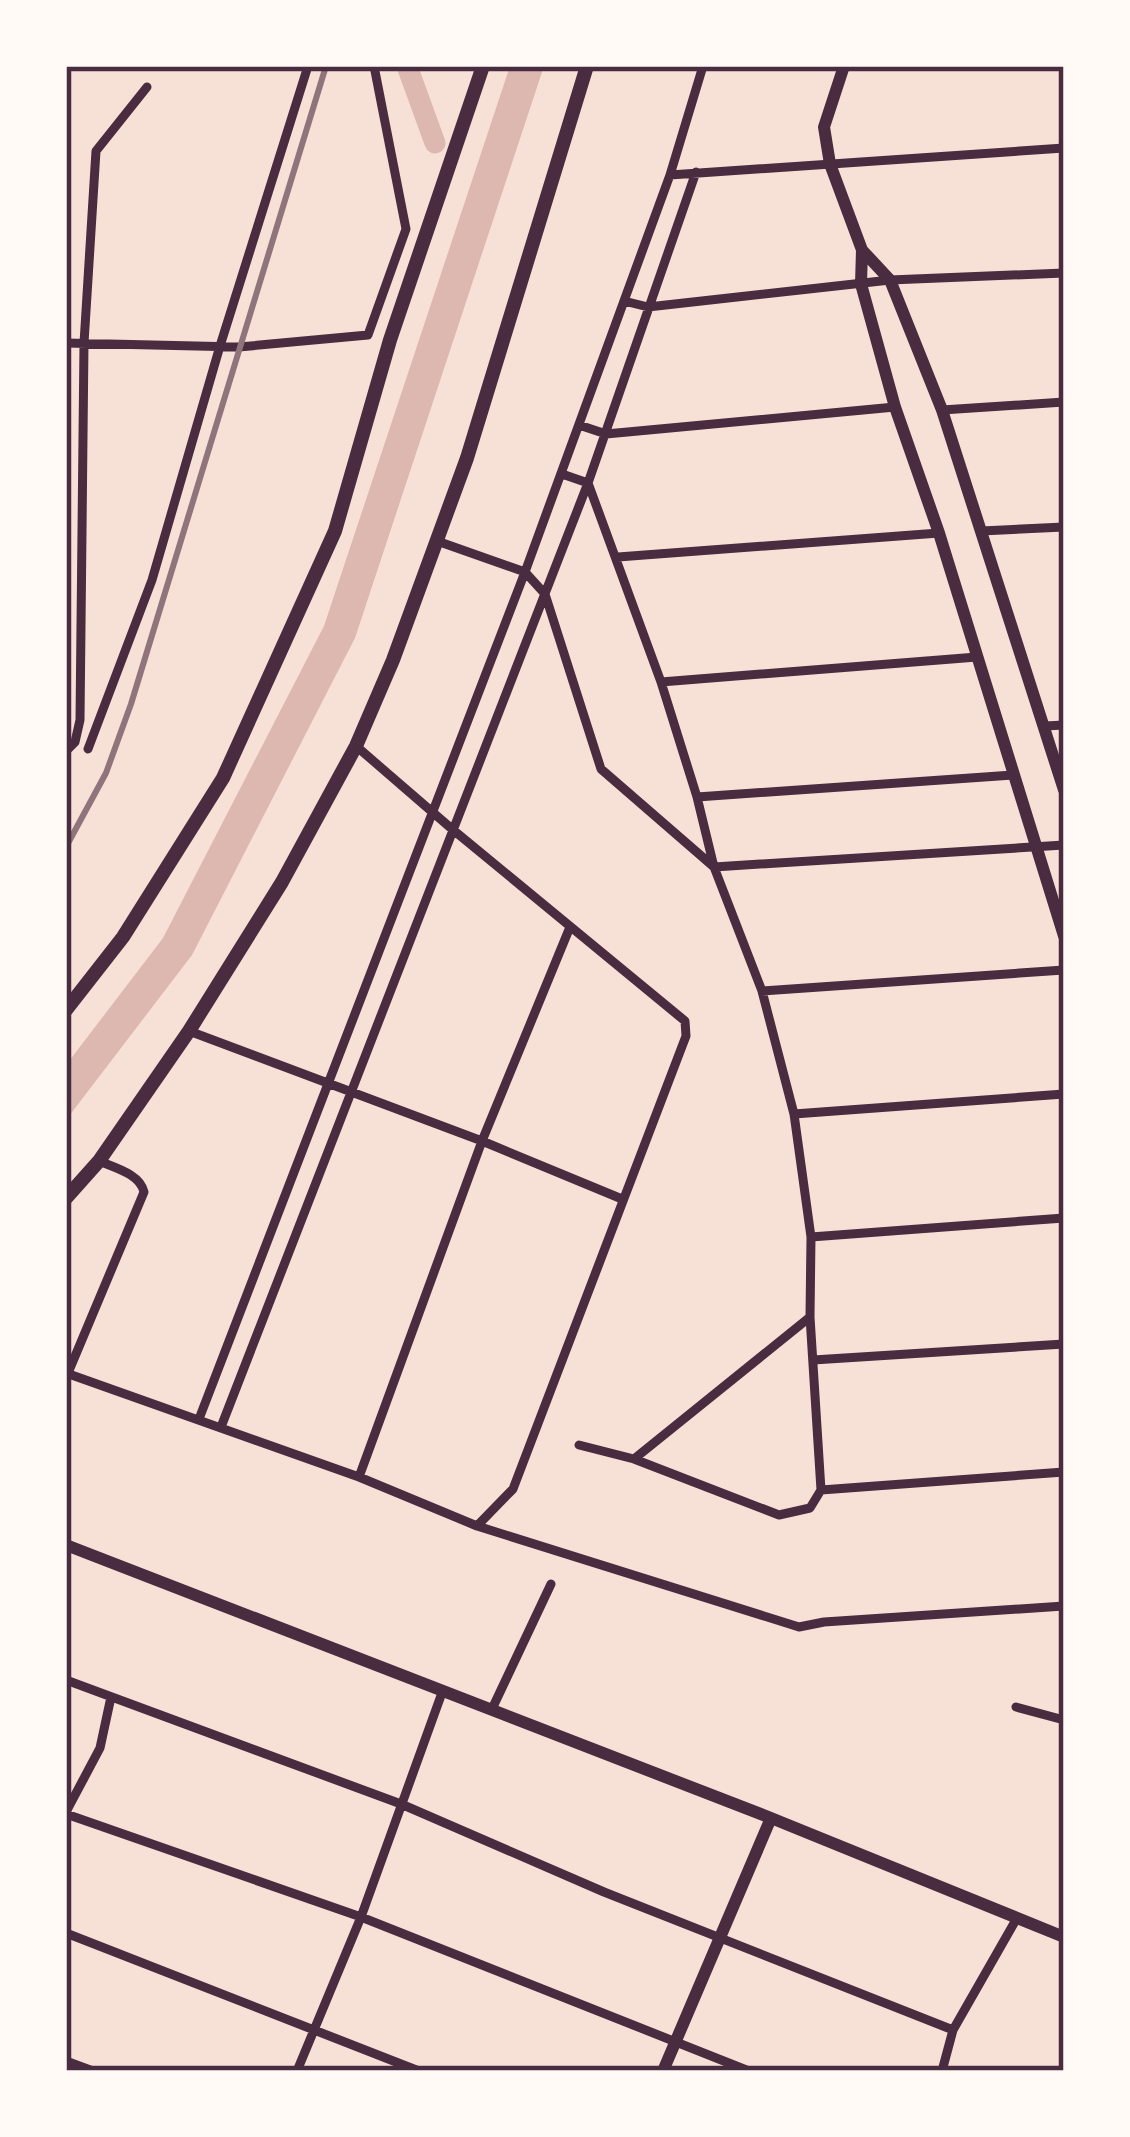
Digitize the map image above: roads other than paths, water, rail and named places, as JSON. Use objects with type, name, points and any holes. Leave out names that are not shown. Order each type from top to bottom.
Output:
[{"type":"main road","points":[[66,1010],[123,938],[223,778],[335,531],[390,340],[483,66]]},
{"type":"main road","points":[[66,1198],[99,1161],[189,1031],[283,882],[356,746],[467,458],[587,66]]},
{"type":"street","points":[[88,749],[152,580],[308,66]]},
{"type":"street","points":[[66,343],[239,347],[368,334],[406,229],[374,66]]},
{"type":"street","points":[[199,1419],[562,474],[670,175],[703,66]]},
{"type":"street","points":[[844,66],[824,127],[830,164],[862,250],[861,284],[895,407],[940,532],[1064,936]]},
{"type":"street","points":[[66,752],[75,742],[80,720],[85,343],[96,151],[147,87]]},
{"type":"street","points":[[670,175],[1064,148]]},
{"type":"street","points":[[220,1427],[588,483],[696,172]]},
{"type":"street","points":[[862,250],[890,280],[942,410],[1064,790]]},
{"type":"street","points":[[624,301],[648,307],[890,280],[1064,273]]},
{"type":"street","points":[[942,410],[1064,402]]},
{"type":"street","points":[[579,425],[606,434],[895,407]]},
{"type":"street","points":[[562,474],[588,483],[618,557],[697,797],[714,867],[762,992],[794,1114],[811,1237],[810,1317],[820,1490],[810,1508],[778,1515],[634,1460],[579,1445]]},
{"type":"street","points":[[981,531],[1064,526]]},
{"type":"street","points":[[618,557],[940,532]]},
{"type":"street","points":[[436,541],[525,572],[545,594],[601,769],[714,867],[1064,845]]},
{"type":"street","points":[[661,682],[977,657]]},
{"type":"street","points":[[1045,726],[1064,724]]},
{"type":"street","points":[[356,746],[685,1021],[686,1036],[514,1489],[477,1526]]},
{"type":"street","points":[[697,797],[1013,775]]},
{"type":"street","points":[[359,1477],[482,1141],[570,927]]},
{"type":"street","points":[[762,992],[1064,970]]},
{"type":"street","points":[[189,1031],[622,1199]]},
{"type":"street","points":[[794,1114],[1064,1094]]},
{"type":"street","points":[[99,1161],[134,1177],[144,1192],[67,1373],[359,1477],[477,1526],[799,1627],[1064,1606]]},
{"type":"street","points":[[811,1237],[1064,1218]]},
{"type":"street","points":[[634,1460],[810,1317]]},
{"type":"street","points":[[812,1360],[1064,1344]]},
{"type":"street","points":[[820,1490],[1064,1472]]},
{"type":"street","points":[[66,1545],[1064,1936]]},
{"type":"street","points":[[492,1709],[550,1584]]},
{"type":"street","points":[[66,1680],[401,1804],[604,1892],[953,2030]]},
{"type":"street","points":[[297,2071],[361,1916],[443,1690]]},
{"type":"street","points":[[111,1696],[100,1748],[66,1813],[361,1916],[749,2071]]},
{"type":"street","points":[[1016,1707],[1064,1720]]},
{"type":"street","points":[[663,2071],[771,1818]]},
{"type":"street","points":[[942,2071],[953,2030],[1017,1918]]},
{"type":"street","points":[[66,1933],[419,2071]]},
{"type":"street","points":[[66,2061],[93,2071]]},
{"type":"waterway","points":[[407,66],[435,143]]},
{"type":"railway","points":[[66,847],[106,773],[131,704],[326,66]]}]
